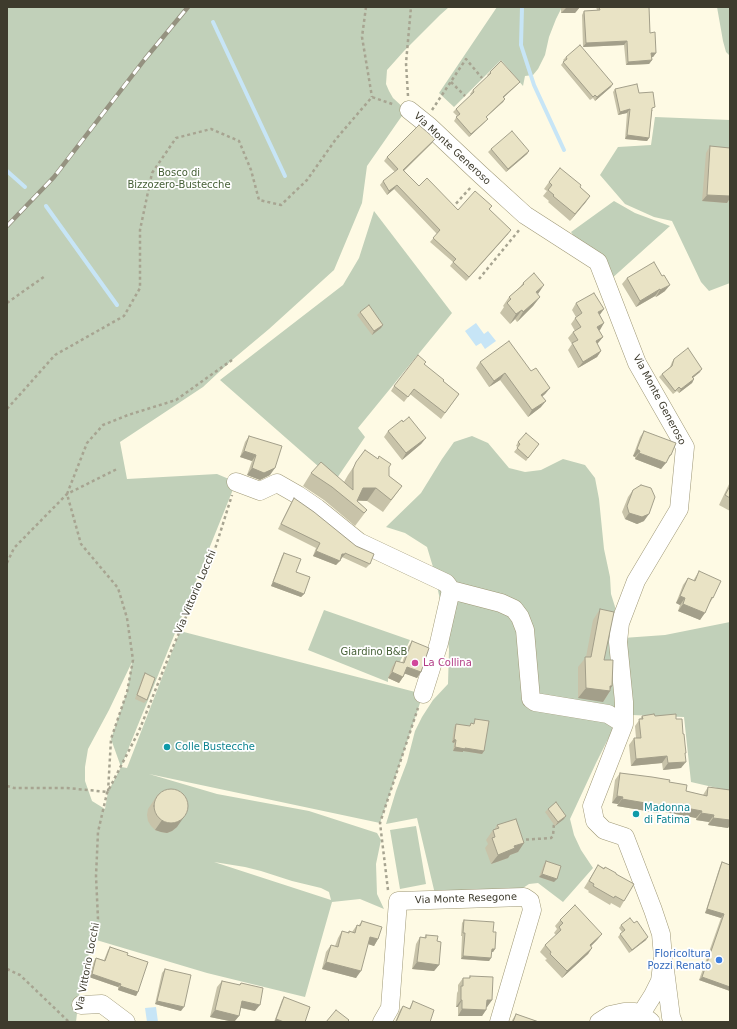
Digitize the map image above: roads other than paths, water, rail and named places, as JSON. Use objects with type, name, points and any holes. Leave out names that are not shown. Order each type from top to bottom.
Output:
[{"type":"street","name":"Via Monte Generoso","points":[[409,110],[525,215],[598,262],[637,363],[685,447],[679,509],[636,581],[620,624],[618,642],[624,702],[624,724],[592,806],[595,822],[604,830],[625,837],[654,910],[660,934],[670,1010],[673,1022]]},
{"type":"street","points":[[236,482],[260,491],[277,483],[317,508],[359,542],[446,583],[451,590],[501,603],[514,609],[520,617],[525,630],[531,698],[535,702],[608,714],[624,724]]},
{"type":"street","points":[[423,694],[439,643],[451,590]]},
{"type":"street","name":"Via Monte Resegone","points":[[382,1022],[390,1008],[398,901],[524,898],[530,901],[532,910],[499,1022]]},
{"type":"street","name":"Via Monte Generoso","points":[[646,1018],[653,995],[660,981],[663,957]]},
{"type":"street","points":[[81,1005],[102,1004],[126,1022]]},
{"type":"street","points":[[599,1022],[610,1015],[624,1012],[635,1012],[646,1018]]},
{"type":"water","points":[[476,323],[484,334],[488,331],[496,341],[485,349],[481,343],[476,346],[465,331]]},
{"type":"water","points":[[156,1007],[158,1022],[147,1022],[145,1008]]},
{"type":"waterway","points":[[522,7],[521,45],[534,85],[564,150]]},
{"type":"waterway","points":[[213,22],[285,176]]},
{"type":"waterway","points":[[7,171],[25,187]]},
{"type":"waterway","points":[[46,206],[117,305]]},
{"type":"railway","points":[[7,226],[54,177],[145,59],[188,7]]},
{"type":"place","name":"La Collina","points":[[415,663]]},
{"type":"place","name":"Colle Bustecche","points":[[167,747]]},
{"type":"place","name":"Madonna di Fatima","points":[[636,814]]},
{"type":"place","name":"Floricoltura Pozzi Renato","points":[[719,960]]},
{"type":"park label","name":"Bosco di Bizzozero-Bustecche","points":[[179,178]]},
{"type":"park label","name":"Giardino B&B","points":[[374,652]]}]
